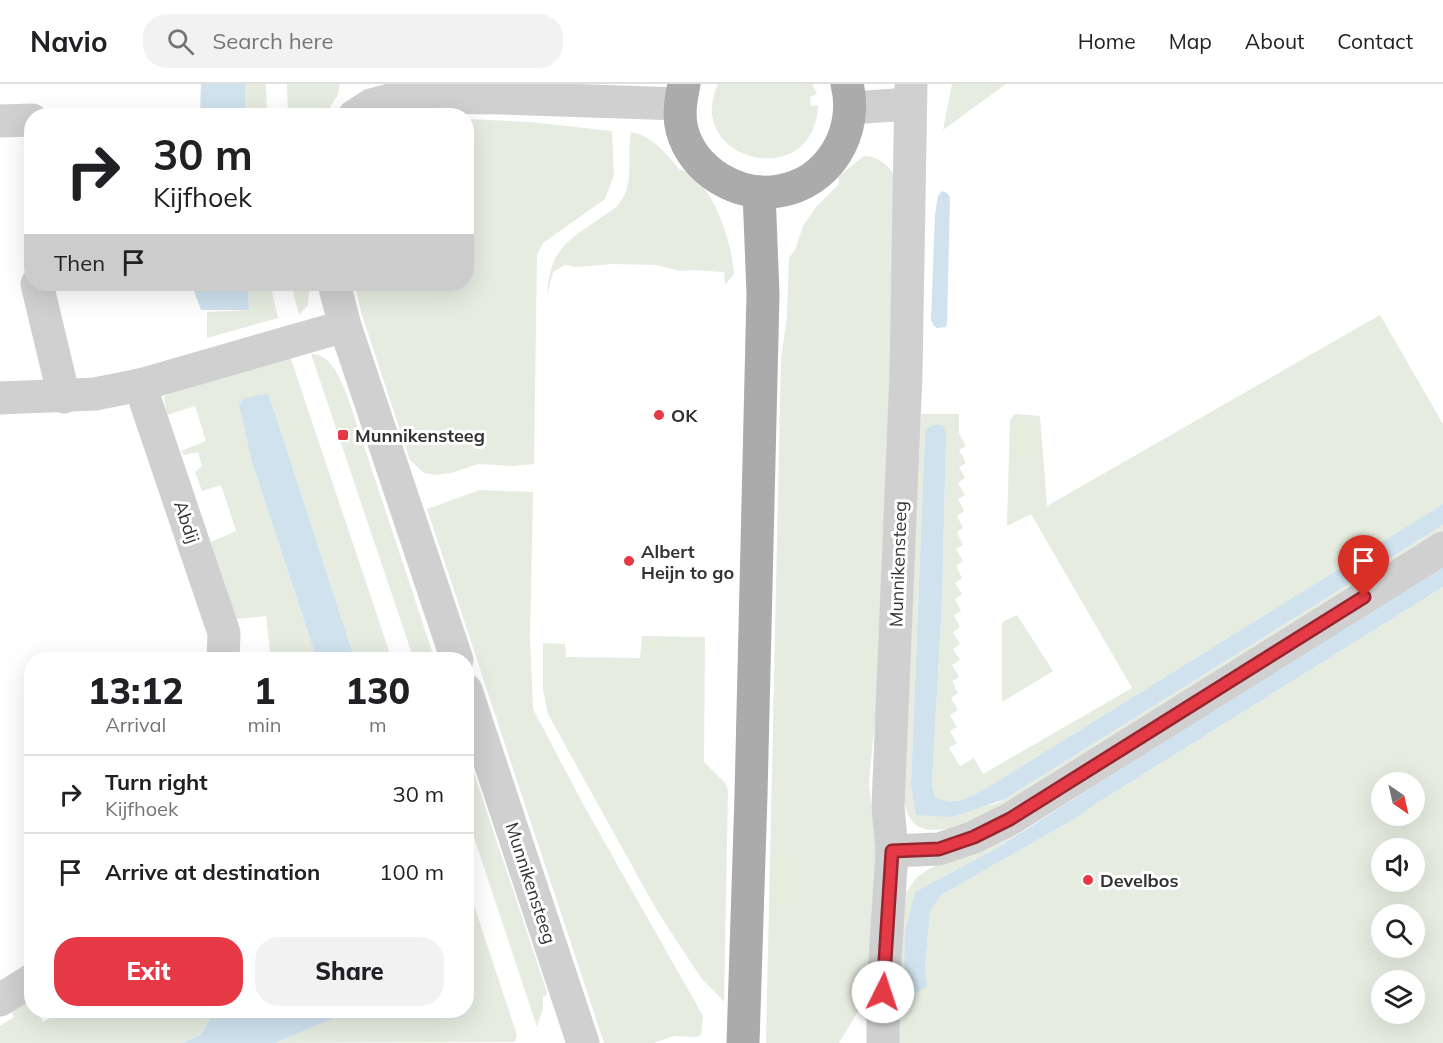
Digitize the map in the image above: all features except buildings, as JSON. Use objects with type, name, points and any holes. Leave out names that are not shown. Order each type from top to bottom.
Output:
[{"type":"main road","points":[[682,94],[682,130],[693,154],[711,173],[734,187],[759,192],[779,191],[798,186],[815,176],[830,163],[841,146],[848,128],[849,96]]},
{"type":"main road","points":[[743,1043],[763,294],[759,192]]},
{"type":"street","points":[[356,104],[401,97],[503,98],[682,94]]},
{"type":"street","points":[[849,96],[910,94]]},
{"type":"street","name":"Munnikensteeg","points":[[883,1043],[883,992],[892,851],[888,806],[906,374],[910,94]]},
{"type":"street","points":[[0,121],[24,120]]},
{"type":"street","points":[[39,291],[64,397]]},
{"type":"street","points":[[336,291],[345,327],[454,652]]},
{"type":"street","points":[[0,398],[64,397],[95,394],[140,385],[345,327]]},
{"type":"street","name":"Abdij","points":[[140,385],[224,633],[223,652]]},
{"type":"street","points":[[892,851],[939,849],[974,837],[1010,819],[1443,548]]},
{"type":"street","name":"Munnikensteeg","points":[[474,716],[576,1041]]},
{"type":"street","points":[[0,1000],[24,985]]},
{"type":"shaded area","points":[[245,84],[266,84],[267,108],[245,108]]},
{"type":"shaded area","points":[[287,84],[340,84],[338,94],[330,108],[288,108]]},
{"type":"shaded area","points":[[718,84],[812,84],[817,94],[810,97],[811,106],[818,105],[811,133],[796,150],[776,158],[753,157],[733,148],[718,132],[712,111]]},
{"type":"shaded area","points":[[952,84],[1006,84],[943,130]]},
{"type":"shaded area","points":[[474,119],[530,122],[612,131],[614,175],[605,199],[543,243],[537,255],[534,464],[513,466],[478,464],[451,473],[436,475],[424,473],[410,460],[361,312],[356,291],[474,291]]},
{"type":"shaded area","points":[[631,132],[652,141],[679,169],[691,174],[701,184],[710,197],[725,230],[734,274],[725,285],[724,272],[681,271],[656,265],[612,264],[576,267],[565,265],[553,272],[547,295],[552,268],[561,249],[577,234],[614,209],[624,197],[629,179]]},
{"type":"shaded area","points":[[864,156],[882,161],[894,175],[886,713],[874,730],[869,783],[872,812],[880,844],[878,960],[863,1003],[839,1043],[766,1043],[781,359],[787,316],[789,258],[795,250],[803,226],[816,207],[839,184],[839,176]]},
{"type":"shaded area","points":[[248,291],[272,291],[278,318],[207,338],[207,312],[249,310]]},
{"type":"shaded area","points":[[293,291],[310,291],[308,305],[299,315]]},
{"type":"shaded area","points":[[1380,315],[1443,424],[1443,504],[990,786],[957,801],[935,797],[932,783],[942,602],[946,437],[925,430],[911,786],[917,815],[995,804],[1005,799],[1443,525],[1443,537],[1017,803],[957,827],[933,830],[915,824],[904,802],[921,414],[959,414],[959,433],[966,446],[959,450],[966,463],[959,467],[965,478],[958,483],[965,495],[958,499],[964,511],[957,516],[963,528],[957,532],[963,545],[956,549],[963,561],[956,566],[962,578],[955,583],[962,594],[955,599],[961,611],[954,615],[960,627],[953,632],[960,644],[953,649],[960,660],[952,665],[959,677],[952,681],[958,693],[951,698],[958,710],[950,715],[957,727],[950,731],[957,743],[949,748],[960,766],[974,758],[983,774],[1132,688],[1031,514],[1007,526],[1010,420],[1015,414],[1040,416],[1047,506]]},
{"type":"shaded area","points":[[311,354],[318,355],[330,363],[347,395],[432,652],[411,652]]},
{"type":"shaded area","points":[[290,356],[389,652],[352,652],[269,395],[252,462],[314,652],[270,652],[266,616],[236,619],[211,542],[236,531],[221,485],[202,491],[195,472],[202,466],[198,452],[184,455],[181,451],[206,441],[195,406],[167,415],[164,397],[171,392]]},
{"type":"shaded area","points":[[480,490],[533,492],[530,639],[533,709],[583,804],[703,1016],[701,1035],[697,1037],[675,1036],[653,1043],[604,1043],[427,509]]},
{"type":"shaded area","points":[[1443,587],[1443,1043],[891,1043],[896,908],[916,878],[929,869],[998,837],[1233,692],[995,849],[915,892],[927,986],[925,969],[930,911],[941,895],[1074,819]]},
{"type":"shaded area","points":[[1017,615],[1053,671],[1002,702],[1002,622]]},
{"type":"shaded area","points":[[642,636],[705,637],[704,762],[725,783],[728,790],[724,1001],[701,978],[656,909],[548,714],[543,690],[543,643],[565,644],[566,657],[640,658]]},
{"type":"shaded area","points":[[474,773],[547,992],[546,996],[543,996],[543,1008],[537,1027],[474,837]]},
{"type":"shaded area","points":[[474,905],[517,1035],[515,1042],[275,1043],[334,1018],[474,1018]]},
{"type":"shaded area","points":[[24,1003],[24,1018],[40,1018],[43,1022],[50,1018],[211,1018],[201,1034],[183,1043],[0,1043],[0,1026],[14,1017],[11,1011]]},
{"type":"water","points":[[201,84],[245,84],[245,108],[200,108]]},
{"type":"water","points":[[942,191],[950,197],[947,324],[946,327],[937,328],[931,320],[935,214],[938,196]]},
{"type":"water","points":[[194,291],[248,291],[249,310],[201,310]]},
{"type":"water","points":[[269,395],[352,652],[314,652],[252,462],[239,404],[244,398]]},
{"type":"water","points":[[933,425],[944,427],[946,437],[942,602],[932,783],[935,797],[943,800],[957,801],[990,786],[1443,504],[1443,525],[1005,799],[952,817],[916,815],[911,786],[925,430]]},
{"type":"water","points":[[1443,564],[1443,587],[1074,819],[941,895],[930,911],[925,969],[927,986],[916,992],[904,987],[905,932],[915,892],[995,849]]},
{"type":"water","points":[[211,1018],[334,1018],[275,1043],[183,1043],[201,1034]]},
{"type":"place","name":"OK","points":[[659,415]]},
{"type":"place","name":"Munnikensteeg","points":[[343,435]]},
{"type":"place","name":"Albert Heijn to go","points":[[629,561]]},
{"type":"place","name":"Develbos","points":[[1088,880]]},
{"type":"route","points":[[883,992],[892,851],[939,849],[974,837],[1010,819],[1364,597]]}]
